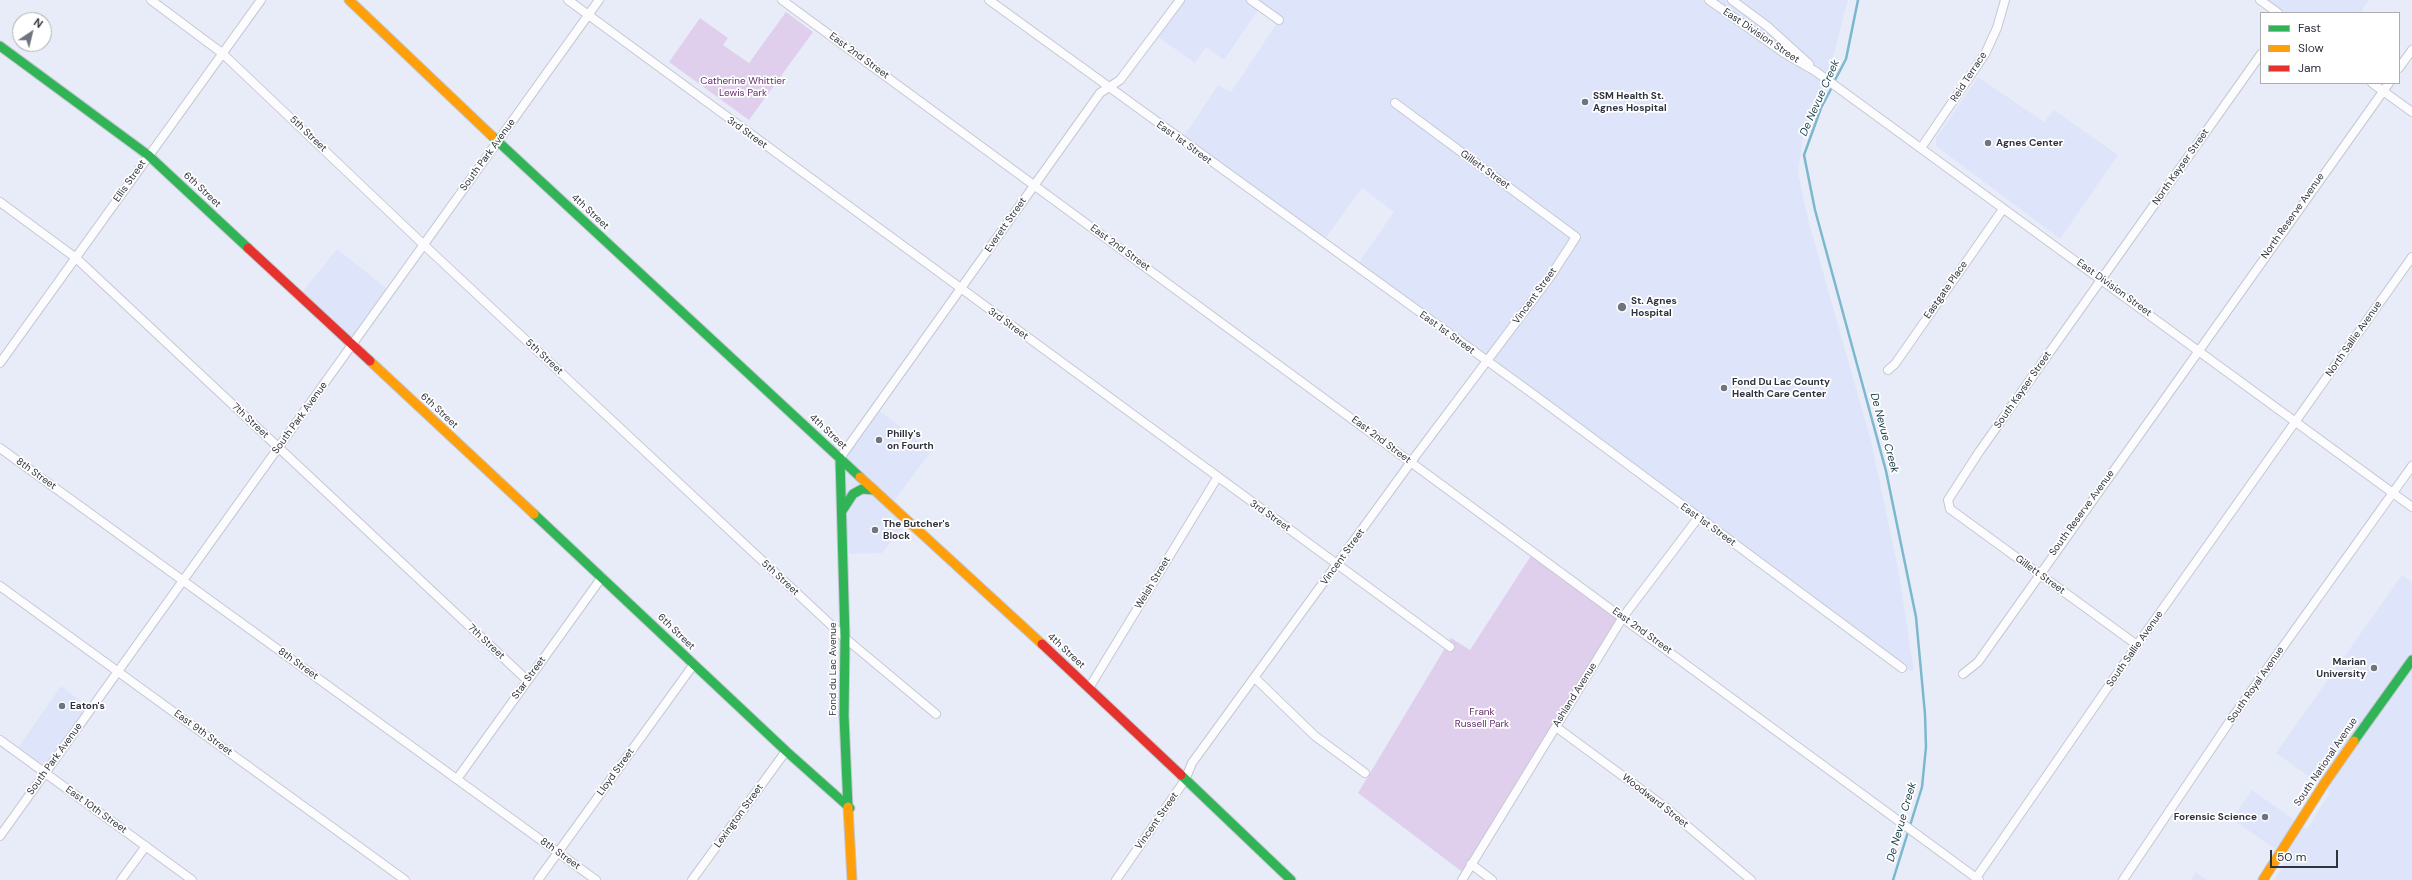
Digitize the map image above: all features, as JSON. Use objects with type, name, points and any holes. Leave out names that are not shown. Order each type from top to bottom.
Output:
[{"type":"street","name":"5th Street","points":[[151,0],[222,53],[424,245],[845,638],[936,714]]},
{"type":"street","name":"Ellis Street","points":[[1,359],[76,258],[148,155],[261,0]]},
{"type":"street","name":"4th Street","points":[[349,0],[498,142],[1089,688],[1291,880]]},
{"type":"street","name":"3rd Street","points":[[568,0],[1217,478],[1338,564],[1450,647]]},
{"type":"street","name":"South Park Avenue","points":[[0,836],[278,448],[353,346],[599,0]]},
{"type":"street","name":"East 2nd Street","points":[[782,0],[1978,879]]},
{"type":"street","name":"East 1st Street","points":[[989,0],[1487,362],[1902,668]]},
{"type":"street","name":"Everett Street","points":[[840,458],[1100,93],[1110,88],[1120,80],[1180,0]]},
{"type":"street","points":[[1251,0],[1279,20]]},
{"type":"street","name":"East Division Street","points":[[1709,0],[1784,54],[1815,71],[2003,209],[2199,349],[2412,506]]},
{"type":"street","name":"East Division Street","points":[[1732,0],[1795,49],[1815,71]]},
{"type":"street","name":"Reid Terrace","points":[[1921,148],[1985,54],[1997,28],[2005,0]]},
{"type":"street","points":[[2260,0],[2277,12]]},
{"type":"street","name":"6th Street","points":[[0,46],[148,155],[602,577],[786,751],[850,808]]},
{"type":"street","points":[[2400,67],[2412,50]]},
{"type":"street","name":"North Kayser Street","points":[[2101,279],[2260,55]]},
{"type":"street","points":[[2373,84],[2412,112]]},
{"type":"street","name":"North Reserve Avenue","points":[[2199,349],[2387,84]]},
{"type":"street","name":"Gillett Street","points":[[1395,103],[1576,237]]},
{"type":"street","name":"7th Street","points":[[0,202],[76,258],[527,680]]},
{"type":"street","name":"Eastgate Place","points":[[1888,370],[1895,364],[2003,209]]},
{"type":"street","name":"Vincent Street","points":[[1116,880],[1186,780],[1192,764],[1411,462],[1487,362],[1576,237]]},
{"type":"street","name":"North Sallie Avenue","points":[[2295,421],[2412,257]]},
{"type":"street","name":"South Kayser Street","points":[[1948,502],[1957,484],[2101,279]]},
{"type":"street","name":"South Reserve Avenue","points":[[1963,674],[1972,669],[1978,662],[2038,574],[2199,349]]},
{"type":"street","name":"South Sallie Avenue","points":[[1978,879],[2137,645],[2295,421]]},
{"type":"street","name":"8th Street","points":[[0,448],[596,880]]},
{"type":"street","name":"Fond du Lac Avenue","points":[[840,458],[845,638],[844,716],[850,808],[852,880]]},
{"type":"street","name":"South Royal Avenue","points":[[2123,880],[2232,718],[2412,466]]},
{"type":"street","name":"Welsh Street","points":[[1089,688],[1217,478]]},
{"type":"street","points":[[842,514],[844,506],[853,494],[867,488],[874,490]]},
{"type":"street","name":"Gillett Street","points":[[1948,502],[1950,510],[2137,645]]},
{"type":"street","name":"Ashland Avenue","points":[[1462,880],[1623,617],[1698,518]]},
{"type":"street","name":"Star Street","points":[[457,779],[602,577]]},
{"type":"street","name":"East 9th Street","points":[[0,586],[405,880]]},
{"type":"street","name":"South National Avenue","points":[[2263,880],[2332,772],[2412,660]]},
{"type":"street","name":"Lloyd Street","points":[[538,880],[694,664]]},
{"type":"street","points":[[1255,678],[1315,736],[1365,773]]},
{"type":"street","name":"Woodward Street","points":[[1556,727],[1665,807],[1751,880]]},
{"type":"street","name":"East 10th Street","points":[[0,740],[192,880]]},
{"type":"street","name":"Lexington Street","points":[[692,880],[786,751]]},
{"type":"street","points":[[121,880],[146,846]]},
{"type":"street","points":[[1471,864],[1492,880]]},
{"type":"shaded area","name":"St. Agnes Hospital","points":[[1180,0],[1848,0],[1827,80],[1803,137],[1798,173],[1808,219],[1871,441],[1898,568],[1914,671],[1902,668],[1356,267],[1394,212],[1362,188],[1323,242],[1181,141],[1218,85],[1231,92],[1279,20],[1260,7],[1224,60],[1206,47],[1195,63],[1155,35]]},
{"type":"shaded area","points":[[2260,0],[2369,0],[2361,12],[2277,12]]},
{"type":"shaded area","points":[[1978,77],[2044,122],[2054,110],[2118,155],[2060,239],[1936,146],[1936,138]]},
{"type":"shaded area","points":[[337,249],[391,292],[353,346],[299,296]]},
{"type":"shaded area","points":[[875,408],[932,450],[891,505],[908,521],[882,553],[843,554],[840,458]]},
{"type":"shaded area","name":"Marian University","points":[[2402,575],[2412,582],[2412,880],[2274,880],[2288,858],[2232,819],[2252,790],[2307,829],[2330,792],[2276,753]]},
{"type":"shaded area","points":[[61,686],[91,709],[45,773],[15,752]]},
{"type":"shaded area","points":[[2196,872],[2207,880],[2191,880]]},
{"type":"green space","name":"Catherine Whittier Lewis Park","points":[[786,12],[813,32],[749,120],[669,62],[700,18],[728,38],[723,45],[749,63]]},
{"type":"green space","name":"Frank Russell Park","points":[[1534,551],[1623,617],[1465,874],[1358,793],[1451,638],[1470,650]]},
{"type":"waterway","name":"De Nevue Creek","points":[[1834,82],[1846,59],[1858,0]]},
{"type":"waterway","name":"De Nevue Creek","points":[[1832,87],[1821,108],[1804,155],[1815,210],[1886,471],[1916,617],[1925,714],[1926,747],[1922,787],[1893,880]]},
{"type":"traffic: fast","points":[[0,46],[148,155],[248,248]]},
{"type":"traffic: fast","points":[[492,136],[860,477]]},
{"type":"traffic: fast","points":[[840,458],[845,638],[844,716],[848,807]]},
{"type":"traffic: fast","points":[[842,511],[853,494],[862,489],[874,490]]},
{"type":"traffic: fast","points":[[534,514],[786,751],[850,808]]},
{"type":"traffic: fast","points":[[2354,741],[2412,660]]},
{"type":"traffic: fast","points":[[1181,775],[1291,880]]},
{"type":"traffic: slow","points":[[349,0],[492,136]]},
{"type":"traffic: slow","points":[[370,361],[534,514]]},
{"type":"traffic: slow","points":[[860,477],[1042,644]]},
{"type":"traffic: slow","points":[[2263,880],[2324,784],[2354,741]]},
{"type":"traffic: slow","points":[[848,807],[852,880]]},
{"type":"traffic: jam","points":[[248,248],[370,361]]},
{"type":"traffic: jam","points":[[1042,644],[1181,775]]},
{"type":"place","name":"SSM Health St. Agnes Hospital","points":[[1585,102]]},
{"type":"place","name":"Agnes Center","points":[[1988,143]]},
{"type":"place","name":"St. Agnes Hospital","points":[[1622,307]]},
{"type":"place","name":"Fond Du Lac County Health Care Center","points":[[1724,388]]},
{"type":"place","name":"Philly's on Fourth","points":[[879,440]]},
{"type":"place","name":"The Butcher's Block","points":[[875,530]]},
{"type":"place","name":"Marian University","points":[[2374,668]]},
{"type":"place","name":"Eaton's","points":[[62,706]]},
{"type":"place","name":"Forensic Science","points":[[2265,817]]}]
